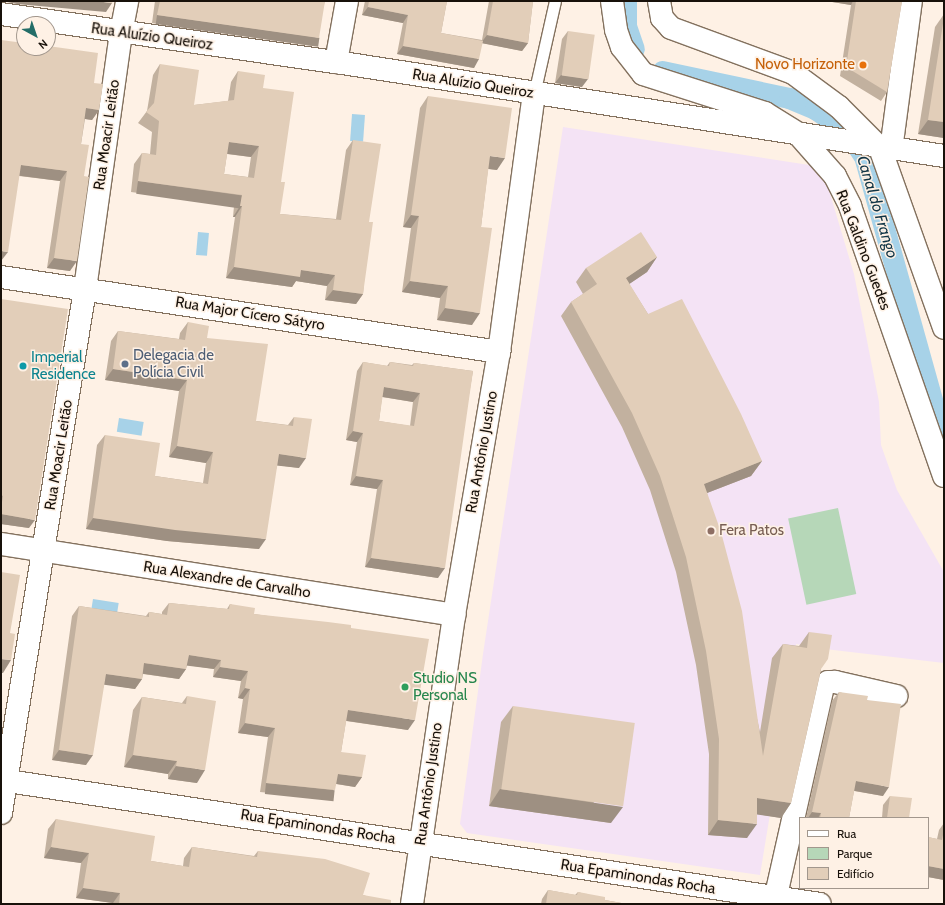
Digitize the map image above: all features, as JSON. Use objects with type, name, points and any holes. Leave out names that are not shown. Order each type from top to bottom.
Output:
[{"type":"street","name":"Rua Moacir Leitão","points":[[1,813],[3,780],[43,551],[85,289],[126,1]]},
{"type":"street","points":[[336,62],[347,1]]},
{"type":"street","name":"Rua Galdino Guedes","points":[[612,1],[616,30],[622,47],[643,74],[765,113],[798,134],[835,176],[850,206],[944,476]]},
{"type":"street","points":[[659,1],[662,18],[671,28],[793,72],[839,107],[879,148],[944,328]]},
{"type":"street","points":[[879,148],[911,1]]},
{"type":"street","name":"Rua Aluízio Queiroz","points":[[1,14],[121,33],[336,62],[879,148],[944,156]]},
{"type":"street","name":"Rua Antônio Justino","points":[[412,904],[454,615],[499,352],[534,94]]},
{"type":"street","name":"Rua Major Cícero Sátyro","points":[[1,277],[499,352]]},
{"type":"street","name":"Rua Alexandre de Carvalho","points":[[1,544],[454,615]]},
{"type":"street","points":[[774,901],[823,686],[828,682],[835,682],[896,696]]},
{"type":"street","name":"Rua Epaminondas Rocha","points":[[3,780],[420,843],[774,901],[820,904]]},
{"type":"lane","name":"Rua Antônio Justino","points":[[534,94],[555,1]]},
{"type":"shaded area","name":"Fera Patos","points":[[563,127],[822,167],[854,274],[879,402],[881,445],[897,490],[944,572],[944,663],[825,649],[796,644],[795,662],[760,875],[467,833],[460,824],[483,654]]},
{"type":"green space","points":[[838,508],[856,594],[806,605],[788,519]]},
{"type":"water","points":[[352,114],[365,115],[363,142],[350,141]]},
{"type":"water","points":[[198,232],[209,233],[207,256],[196,255]]},
{"type":"water","points":[[119,418],[144,422],[142,436],[117,432]]},
{"type":"water","points":[[93,599],[119,603],[116,618],[91,614]]},
{"type":"building","points":[[95,1],[113,1],[112,3]]},
{"type":"building","points":[[160,1],[325,1],[319,38],[157,15]]},
{"type":"building","points":[[369,1],[447,1],[441,33],[483,41],[479,59],[403,46],[408,15],[368,7]]},
{"type":"building","points":[[493,1],[533,1],[528,43],[487,35]]},
{"type":"building","points":[[856,1],[902,1],[887,92],[846,67]]},
{"type":"building","points":[[944,17],[944,122],[928,120]]},
{"type":"building","points":[[568,31],[595,35],[588,79],[562,76]]},
{"type":"building","points":[[1,40],[16,42],[16,56],[56,56],[56,47],[98,53],[94,83],[103,84],[99,110],[86,108],[81,144],[89,145],[84,176],[89,177],[77,261],[54,258],[67,171],[21,165],[8,252],[1,251]]},
{"type":"building","points":[[160,64],[199,70],[194,105],[234,100],[238,71],[265,75],[263,88],[294,92],[281,182],[285,182],[280,214],[341,220],[353,140],[381,144],[369,222],[373,222],[363,294],[333,290],[335,275],[301,270],[300,277],[234,267],[242,206],[240,206],[242,195],[138,181],[142,153],[156,155],[159,121],[146,112],[154,103]],"holes":[[[229,142],[259,146],[254,178],[224,174]]]},
{"type":"building","points":[[428,96],[512,108],[505,158],[490,156],[481,227],[492,228],[480,313],[445,308],[448,286],[410,281],[419,216],[411,215]]},
{"type":"building","points":[[641,232],[657,257],[626,278],[648,314],[682,299],[741,414],[762,461],[704,484],[721,532],[742,611],[763,756],[783,644],[807,648],[809,632],[832,635],[828,659],[821,669],[791,803],[757,798],[757,824],[718,820],[719,739],[706,651],[686,557],[660,476],[632,413],[571,302],[597,284],[586,268]]},
{"type":"building","points":[[1,299],[68,309],[35,520],[1,514],[3,496],[1,495]]},
{"type":"building","points":[[188,322],[209,326],[207,338],[268,344],[256,421],[293,426],[294,417],[312,419],[306,458],[279,454],[266,539],[175,530],[93,518],[105,435],[160,443],[155,476],[208,484],[213,452],[177,446],[187,380],[113,369],[118,331],[185,340]]},
{"type":"building","points":[[363,362],[389,366],[390,362],[413,366],[414,363],[473,371],[445,568],[371,558],[383,480],[356,476],[363,433],[353,431]],"holes":[[[384,387],[420,393],[414,426],[379,421]]]},
{"type":"building","points":[[1,572],[20,575],[10,633],[15,634],[11,660],[1,659]]},
{"type":"building","points":[[169,603],[229,609],[230,604],[255,608],[254,614],[351,625],[351,628],[429,639],[415,720],[348,710],[341,752],[366,755],[362,777],[338,774],[335,790],[266,783],[275,728],[245,723],[250,689],[245,688],[248,671],[220,667],[221,660],[189,655],[186,669],[144,663],[142,679],[106,674],[93,755],[59,750],[79,606],[149,617],[149,612],[167,615]]},
{"type":"building","points":[[839,692],[868,696],[867,700],[901,704],[889,787],[856,781],[849,817],[820,817],[821,813],[812,812]]},
{"type":"building","points":[[187,696],[216,701],[205,770],[176,766],[177,761],[133,755],[142,697],[186,704]]},
{"type":"building","points":[[513,706],[635,723],[623,806],[501,789]]},
{"type":"building","points":[[890,796],[912,798],[909,817],[887,817]]},
{"type":"building","points":[[56,819],[155,836],[151,861],[189,867],[192,847],[257,857],[258,851],[325,859],[370,873],[363,895],[391,900],[391,904],[119,904],[120,893],[83,888],[89,853],[51,847]]},
{"type":"building","points":[[944,830],[944,869],[929,866],[929,837],[942,840]]},
{"type":"building","points":[[548,890],[577,895],[578,892],[605,897],[605,900],[627,904],[546,904]]},
{"type":"waterway","name":"Canal do Frango","points":[[626,1],[626,26],[634,49]]},
{"type":"waterway","name":"Canal do Frango","points":[[662,71],[789,98],[815,109],[833,121],[851,137],[864,156],[944,442]]},
{"type":"place","name":"Novo Horizonte","points":[[863,65]]},
{"type":"place","name":"Delegacia de Polícia Civil","points":[[125,364]]},
{"type":"place","name":"Imperial Residence","points":[[23,366]]},
{"type":"place","name":"Fera Patos","points":[[711,531]]},
{"type":"place","name":"Studio NS Personal","points":[[405,687]]}]
